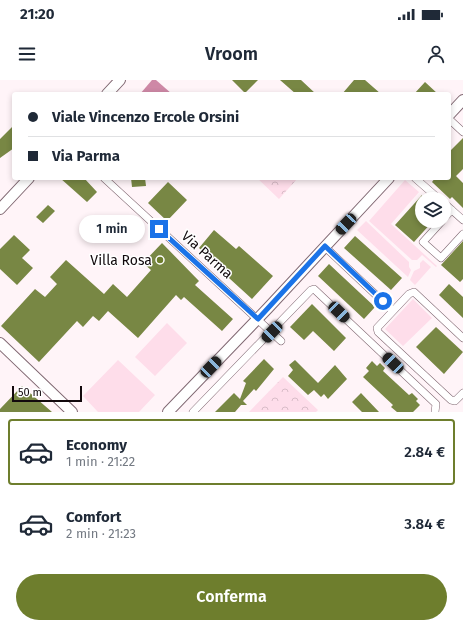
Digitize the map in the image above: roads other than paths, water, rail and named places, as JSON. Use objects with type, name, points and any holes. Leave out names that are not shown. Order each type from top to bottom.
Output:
[{"type":"street","points":[[109,92],[120,80]]},
{"type":"street","points":[[451,112],[463,100]]},
{"type":"street","points":[[451,121],[463,132]]},
{"type":"street","points":[[0,210],[27,180]]},
{"type":"street","name":"Via Parma","points":[[106,180],[281,341]]},
{"type":"street","points":[[168,412],[258,319],[388,180]]},
{"type":"street","points":[[417,180],[431,192]]},
{"type":"street","points":[[452,210],[463,220]]},
{"type":"street","points":[[436,228],[423,242],[441,258],[463,234]]},
{"type":"street","points":[[325,246],[393,311]]},
{"type":"street","points":[[193,412],[311,290],[317,291],[436,404],[437,408],[435,412]]},
{"type":"street","points":[[463,338],[414,292],[408,294],[377,328],[378,332],[451,400],[455,401],[463,393]]},
{"type":"street","points":[[0,343],[72,412]]},
{"type":"place","name":"Villa Rosa","points":[[160,260]]}]
